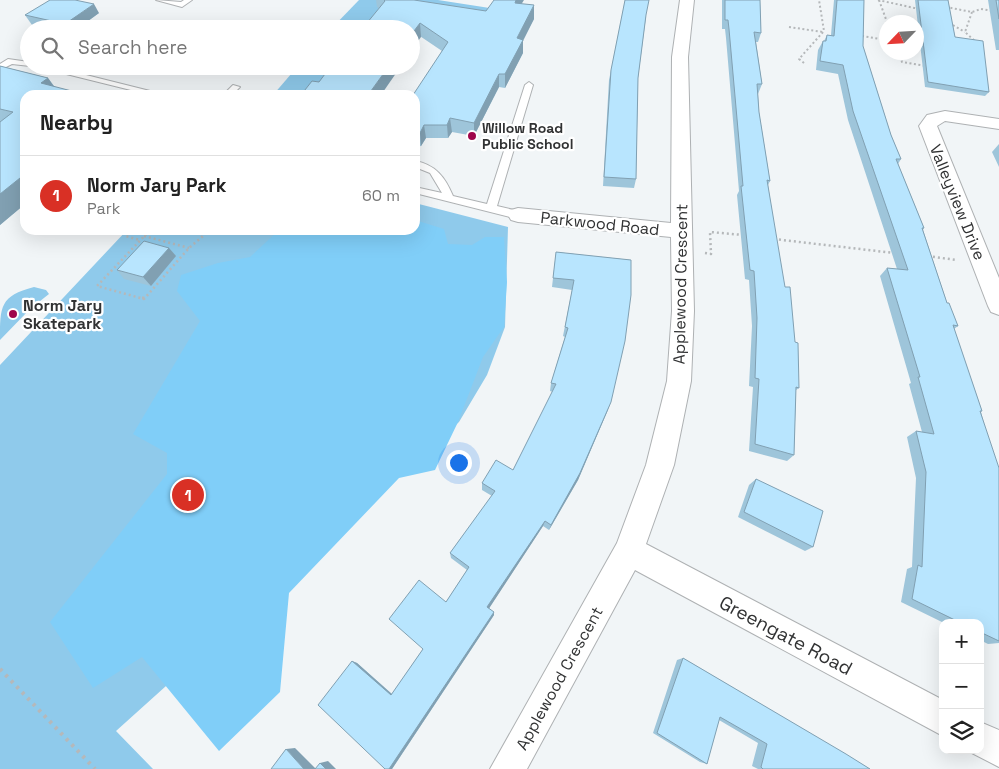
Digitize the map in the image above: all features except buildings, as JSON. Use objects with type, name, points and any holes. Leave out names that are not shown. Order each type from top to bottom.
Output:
[{"type":"street","name":"Applewood Crescent","points":[[508,769],[629,551],[660,465],[679,381],[683,311],[679,115],[680,58],[687,0]]},
{"type":"street","name":"Valleyview Drive","points":[[999,124],[945,116],[933,118],[928,126],[999,306]]},
{"type":"street","name":"Parkwood Road","points":[[518,215],[682,231]]},
{"type":"street","name":"Greengate Road","points":[[629,551],[939,717]]},
{"type":"street","points":[[984,741],[999,749]]},
{"type":"lane","points":[[160,0],[182,5],[188,0]]},
{"type":"lane","points":[[0,68],[11,61],[20,62]]},
{"type":"lane","points":[[76,75],[141,90]]},
{"type":"lane","points":[[491,209],[529,85]]},
{"type":"lane","points":[[232,90],[236,86]]},
{"type":"lane","points":[[420,165],[433,169],[449,198]]},
{"type":"lane","points":[[420,191],[518,215]]},
{"type":"path","points":[[804,63],[798,58],[824,31],[819,0]]},
{"type":"path","points":[[878,0],[916,8],[923,12]]},
{"type":"path","points":[[878,0],[884,15]]},
{"type":"path","points":[[916,8],[922,5]]},
{"type":"path","points":[[942,7],[972,12],[981,9],[999,12]]},
{"type":"path","points":[[965,32],[972,12]]},
{"type":"path","points":[[944,21],[965,32],[978,44]]},
{"type":"path","points":[[789,27],[823,32]]},
{"type":"path","points":[[862,36],[879,39]]},
{"type":"path","points":[[901,60],[902,62],[930,67]]},
{"type":"path","points":[[711,254],[710,232],[749,236]]},
{"type":"path","points":[[126,235],[140,240]]},
{"type":"path","points":[[189,248],[144,236],[96,286],[144,299],[189,248],[204,235]]},
{"type":"path","points":[[769,238],[897,253]]},
{"type":"path","points":[[927,256],[982,263]]},
{"type":"path","points":[[0,669],[38,706],[95,769]]},
{"type":"shaded area","points":[[359,0],[438,0],[496,9],[489,19],[420,25],[420,20],[340,20]]},
{"type":"shaded area","points":[[290,75],[335,75],[320,90],[277,90]]},
{"type":"shaded area","points":[[420,204],[508,227],[505,327],[487,375],[459,422],[116,731],[153,769],[0,769],[0,365],[122,235],[420,235]]},
{"type":"shaded area","points":[[420,222],[444,229],[448,244],[472,245],[485,237],[504,237],[507,282],[504,327],[483,357],[458,422],[435,470],[399,478],[289,593],[280,692],[219,751],[142,657],[93,688],[50,622],[167,474],[167,453],[133,434],[200,321],[177,291],[181,275],[218,263],[250,257],[274,235],[420,235]]},
{"type":"shaded area","name":"Norm Jary Skatepark","points":[[34,287],[46,290],[49,294],[30,309],[0,340],[4,304],[14,294]]},
{"type":"place","name":"Willow Road Public School","points":[[472,136]]},
{"type":"place","name":"Norm Jary Skatepark","points":[[13,314]]},
{"type":"place","name":"Norm Jary Park","points":[[188,495]]}]
